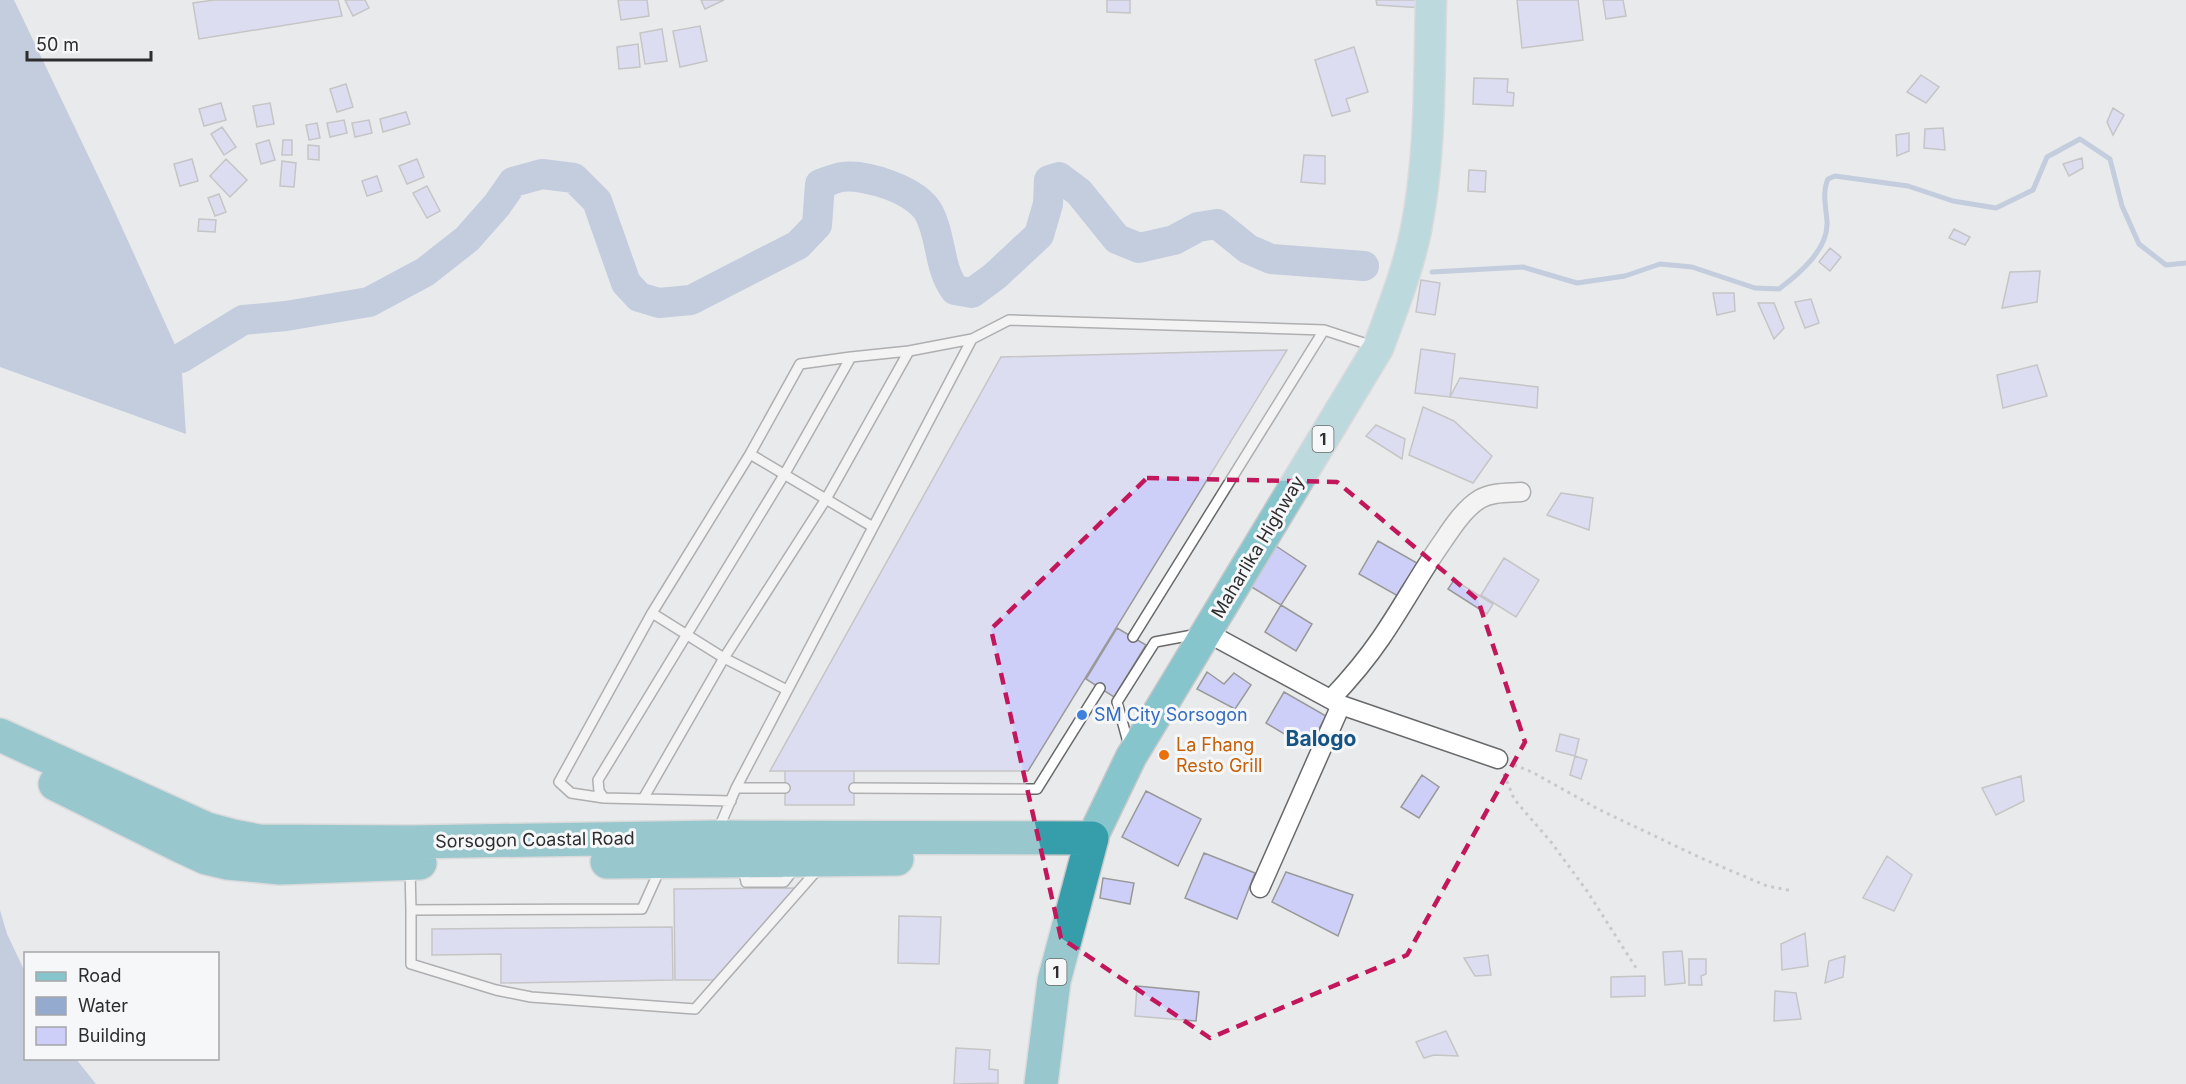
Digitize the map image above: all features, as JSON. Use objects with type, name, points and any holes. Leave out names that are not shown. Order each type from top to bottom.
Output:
[{"type":"highway","name":"Sorsogon Coastal Road","points":[[0,735],[182,832],[206,858],[252,866],[280,868],[410,864],[812,861],[983,857],[1088,850]]},
{"type":"highway","name":"Sorsogon Coastal Road","points":[[0,759],[182,832],[207,829],[259,841],[410,842],[715,837],[1088,850]]},
{"type":"highway","name":"Maharlika Highway","points":[[1041,1084],[1054,981],[1088,850]]},
{"type":"main road","name":"Maharlika Highway","points":[[1088,850],[1131,757],[1378,348],[1401,286],[1416,231],[1427,152],[1431,0]]},
{"type":"street","points":[[1260,888],[1336,702],[1354,674],[1381,638],[1447,535],[1470,507],[1480,499],[1496,494],[1521,492]]},
{"type":"street","points":[[1206,632],[1336,702],[1498,759]]},
{"type":"lane","points":[[730,801],[604,798],[571,793],[559,782],[652,614],[750,454],[800,364],[909,351],[972,339],[1009,320],[1324,330],[1378,348]]},
{"type":"lane","points":[[1132,637],[1324,330]]},
{"type":"lane","points":[[715,837],[736,788],[972,339]]},
{"type":"lane","points":[[643,799],[724,658],[826,499],[909,351]]},
{"type":"lane","points":[[604,798],[599,791],[598,780],[784,475],[851,357]]},
{"type":"lane","points":[[750,454],[873,527]]},
{"type":"lane","points":[[652,614],[724,658],[787,690]]},
{"type":"lane","points":[[1131,757],[1117,702],[1155,642],[1206,632]]},
{"type":"lane","points":[[854,788],[1037,789],[1100,688]]},
{"type":"lane","points":[[736,788],[785,788]]},
{"type":"lane","points":[[411,910],[642,909],[664,861]]},
{"type":"lane","points":[[410,864],[411,964],[496,990],[531,997],[695,1009],[812,861]]},
{"type":"path","points":[[1498,759],[1532,772],[1600,810],[1701,858],[1767,886],[1793,891]]},
{"type":"path","points":[[1498,759],[1514,799],[1551,842],[1587,891],[1638,971]]},
{"type":"highlighted area","points":[[1147,478],[1337,482],[1478,600],[1525,742],[1407,955],[1210,1038],[1061,938],[991,629]]},
{"type":"water","points":[[0,0],[14,0],[109,199],[181,358],[186,434],[0,367]]},
{"type":"water","points":[[0,910],[7,934],[24,970],[24,1060],[77,1060],[96,1084],[0,1084]]},
{"type":"building","points":[[214,0],[338,0],[342,16],[199,39],[193,3]]},
{"type":"building","points":[[345,0],[365,0],[369,8],[353,16]]},
{"type":"building","points":[[618,0],[647,0],[649,16],[621,20]]},
{"type":"building","points":[[701,0],[724,0],[705,9]]},
{"type":"building","points":[[1107,0],[1130,0],[1130,13],[1107,12]]},
{"type":"building","points":[[1376,0],[1424,0],[1423,8],[1377,5]]},
{"type":"building","points":[[1517,0],[1578,0],[1583,40],[1522,48]]},
{"type":"building","points":[[1603,0],[1623,0],[1626,16],[1606,19]]},
{"type":"building","points":[[700,26],[707,61],[680,67],[673,31]]},
{"type":"building","points":[[662,29],[667,61],[645,64],[640,33]]},
{"type":"building","points":[[638,44],[640,67],[619,69],[617,47]]},
{"type":"building","points":[[1354,47],[1368,92],[1346,99],[1350,111],[1332,116],[1315,60]]},
{"type":"building","points":[[1921,75],[1939,87],[1926,103],[1907,92]]},
{"type":"building","points":[[1474,78],[1508,79],[1507,92],[1514,93],[1513,106],[1473,104]]},
{"type":"building","points":[[346,84],[353,107],[337,112],[330,89]]},
{"type":"building","points":[[221,103],[226,120],[204,126],[199,109]]},
{"type":"building","points":[[270,103],[274,124],[257,127],[253,106]]},
{"type":"building","points":[[2113,108],[2124,115],[2113,135],[2107,122]]},
{"type":"building","points":[[406,112],[410,124],[383,132],[380,119]]},
{"type":"building","points":[[344,120],[347,133],[330,137],[327,123]]},
{"type":"building","points":[[369,120],[372,133],[355,137],[352,123]]},
{"type":"building","points":[[317,123],[320,138],[309,140],[306,125]]},
{"type":"building","points":[[222,127],[236,147],[224,155],[211,134]]},
{"type":"building","points":[[1943,128],[1945,150],[1924,148],[1925,129]]},
{"type":"building","points":[[1909,133],[1909,151],[1897,156],[1896,135]]},
{"type":"building","points":[[269,140],[275,160],[261,164],[256,144]]},
{"type":"building","points":[[283,140],[292,140],[292,155],[282,155]]},
{"type":"building","points":[[308,145],[319,146],[319,160],[308,159]]},
{"type":"building","points":[[1304,155],[1325,156],[1325,184],[1301,182]]},
{"type":"building","points":[[2082,158],[2083,168],[2069,176],[2063,164]]},
{"type":"building","points":[[192,159],[198,181],[180,186],[174,164]]},
{"type":"building","points":[[226,159],[247,180],[230,197],[210,176]]},
{"type":"building","points":[[417,159],[424,177],[407,184],[399,166]]},
{"type":"building","points":[[282,161],[296,163],[294,187],[280,186]]},
{"type":"building","points":[[1469,170],[1486,171],[1485,192],[1468,191]]},
{"type":"building","points":[[377,176],[382,191],[367,196],[362,181]]},
{"type":"building","points":[[427,186],[440,211],[427,218],[413,193]]},
{"type":"building","points":[[219,194],[226,212],[215,216],[208,198]]},
{"type":"building","points":[[199,219],[216,220],[215,232],[198,231]]},
{"type":"building","points":[[1954,229],[1970,237],[1965,245],[1949,238]]},
{"type":"building","points":[[1830,248],[1841,257],[1830,271],[1819,262]]},
{"type":"building","points":[[2040,271],[2037,302],[2002,308],[2010,272]]},
{"type":"building","points":[[1421,280],[1440,283],[1435,315],[1416,312]]},
{"type":"building","points":[[1713,293],[1734,293],[1735,311],[1717,315]]},
{"type":"building","points":[[1811,299],[1819,323],[1805,328],[1795,302]]},
{"type":"building","points":[[1758,303],[1774,303],[1784,328],[1774,339]]},
{"type":"building","points":[[1421,349],[1455,354],[1450,397],[1415,393]]},
{"type":"building","points":[[1287,350],[1028,771],[770,771],[1001,357]]},
{"type":"building","points":[[2037,365],[2047,396],[2003,408],[1997,375]]},
{"type":"building","points":[[1460,378],[1538,387],[1537,408],[1450,397]]},
{"type":"building","points":[[1423,407],[1454,421],[1492,456],[1473,483],[1409,455]]},
{"type":"building","points":[[1376,425],[1405,439],[1402,459],[1366,436]]},
{"type":"building","points":[[1561,493],[1593,498],[1589,530],[1547,515]]},
{"type":"building","points":[[1378,541],[1417,563],[1398,596],[1359,574]]},
{"type":"building","points":[[1276,546],[1306,566],[1281,605],[1250,586]]},
{"type":"building","points":[[1504,558],[1539,580],[1516,617],[1481,595]]},
{"type":"building","points":[[1454,580],[1493,604],[1487,614],[1448,589]]},
{"type":"building","points":[[1281,605],[1312,624],[1296,651],[1265,632]]},
{"type":"building","points":[[1117,628],[1146,645],[1114,697],[1086,679]]},
{"type":"building","points":[[1207,672],[1224,684],[1234,673],[1251,685],[1235,709],[1197,689]]},
{"type":"building","points":[[1284,692],[1326,716],[1308,748],[1266,723]]},
{"type":"building","points":[[1560,734],[1579,739],[1575,756],[1556,751]]},
{"type":"building","points":[[1575,756],[1587,760],[1581,779],[1570,775]]},
{"type":"building","points":[[785,771],[854,771],[854,805],[785,805]]},
{"type":"building","points":[[1422,775],[1439,787],[1419,818],[1401,807]]},
{"type":"building","points":[[2021,776],[2024,801],[1996,815],[1982,788]]},
{"type":"building","points":[[1146,791],[1201,819],[1178,866],[1122,837]]},
{"type":"building","points":[[1204,853],[1255,873],[1237,919],[1185,898]]},
{"type":"building","points":[[1887,856],[1912,875],[1894,911],[1863,898]]},
{"type":"building","points":[[1286,872],[1353,895],[1338,936],[1272,902]]},
{"type":"building","points":[[1103,878],[1134,883],[1130,904],[1100,898]]},
{"type":"building","points":[[795,888],[716,980],[675,980],[674,889]]},
{"type":"building","points":[[899,916],[941,917],[939,964],[898,963]]},
{"type":"building","points":[[672,927],[673,980],[501,983],[501,954],[432,955],[432,929]]},
{"type":"building","points":[[1805,933],[1808,966],[1782,970],[1781,944]]},
{"type":"building","points":[[1682,951],[1685,983],[1665,985],[1663,952]]},
{"type":"building","points":[[1488,955],[1491,975],[1475,976],[1464,958]]},
{"type":"building","points":[[1845,956],[1843,977],[1825,983],[1829,961]]},
{"type":"building","points":[[1689,959],[1706,959],[1706,974],[1701,976],[1702,985],[1689,985]]},
{"type":"building","points":[[1645,976],[1645,996],[1611,997],[1611,977]]},
{"type":"building","points":[[1137,986],[1199,992],[1196,1021],[1135,1016]]},
{"type":"building","points":[[1775,991],[1796,993],[1801,1019],[1774,1021]]},
{"type":"building","points":[[1446,1031],[1458,1056],[1434,1055],[1424,1058],[1416,1042]]},
{"type":"building","points":[[956,1048],[990,1050],[989,1069],[998,1070],[998,1083],[954,1084]]},
{"type":"waterway","points":[[1432,272],[1523,267],[1577,283],[1625,276],[1660,264],[1692,267],[1755,288],[1779,289],[1804,268],[1823,241],[1827,221],[1825,195],[1828,179],[1835,176],[1908,186],[1953,201],[1996,208],[2033,190],[2047,157],[2080,139],[2110,159],[2122,206],[2139,244],[2166,265],[2186,263]]},
{"type":"waterway","points":[[181,358],[243,320],[286,316],[369,302],[425,272],[467,239],[497,205],[513,182],[542,174],[574,178],[597,201],[626,283],[639,297],[659,303],[691,300],[798,245],[817,225],[820,184],[842,177],[864,178],[890,185],[914,197],[923,205],[933,222],[946,272],[955,290],[972,293],[995,276],[1039,235],[1048,204],[1049,180],[1059,177],[1079,192],[1117,239],[1139,248],[1174,240],[1198,227],[1217,224],[1248,249],[1271,259],[1364,266]]},
{"type":"place","name":"SM City Sorsogon","points":[[1082,715]]},
{"type":"place","name":"La Fhang Resto Grill","points":[[1164,755]]},
{"type":"district","name":"Balogo","points":[[1321,739]]}]
